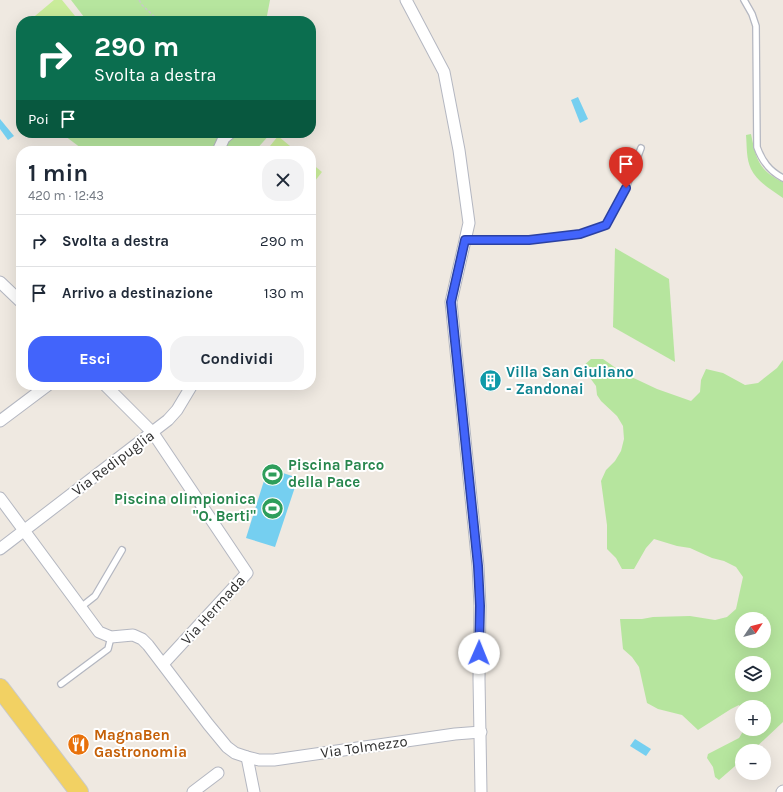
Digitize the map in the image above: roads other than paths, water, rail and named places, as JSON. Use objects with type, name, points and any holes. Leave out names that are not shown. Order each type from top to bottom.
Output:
[{"type":"main road","points":[[0,688],[79,792]]},
{"type":"street","points":[[406,0],[444,72],[459,150],[468,216],[465,240],[451,302],[478,566],[480,606],[479,679],[481,792]]},
{"type":"street","points":[[0,282],[16,297]]},
{"type":"street","points":[[0,421],[41,390]]},
{"type":"street","points":[[110,390],[153,433]]},
{"type":"street","name":"Via Redipuglia","points":[[0,549],[153,433],[177,410],[189,390]]},
{"type":"street","name":"Via Hermada","points":[[153,433],[247,573],[163,664]]},
{"type":"street","points":[[0,498],[99,632],[110,637],[133,635],[148,645],[218,738],[235,753],[247,757],[254,792]]},
{"type":"street","name":"Via Tolmezzo","points":[[247,757],[259,760],[274,760],[454,734],[481,732]]},
{"type":"street","points":[[193,792],[218,773]]},
{"type":"lane","points":[[744,0],[752,14],[756,26],[757,147],[761,159],[772,171],[783,178]]},
{"type":"lane","points":[[465,240],[529,240],[580,234],[606,225],[626,188],[642,148]]},
{"type":"lane","points":[[81,607],[95,596],[122,550]]},
{"type":"lane","points":[[61,684],[108,650],[110,637]]},
{"type":"water","points":[[578,97],[588,119],[580,123],[571,100]]},
{"type":"water","points":[[0,119],[14,136],[8,140],[0,129]]},
{"type":"water","name":"Piscina olimpionica \"O. Berti\"","points":[[268,468],[298,478],[275,547],[246,538]]},
{"type":"water","points":[[635,739],[651,749],[646,756],[630,746]]},
{"type":"place","name":"Villa San Giuliano - Zandonai","points":[[491,381]]},
{"type":"place","name":"Piscina Parco della Pace","points":[[273,474]]},
{"type":"place","name":"Piscina olimpionica \"O. Berti\"","points":[[272,508]]},
{"type":"place","name":"MagnaBen Gastronomia","points":[[79,744]]}]
